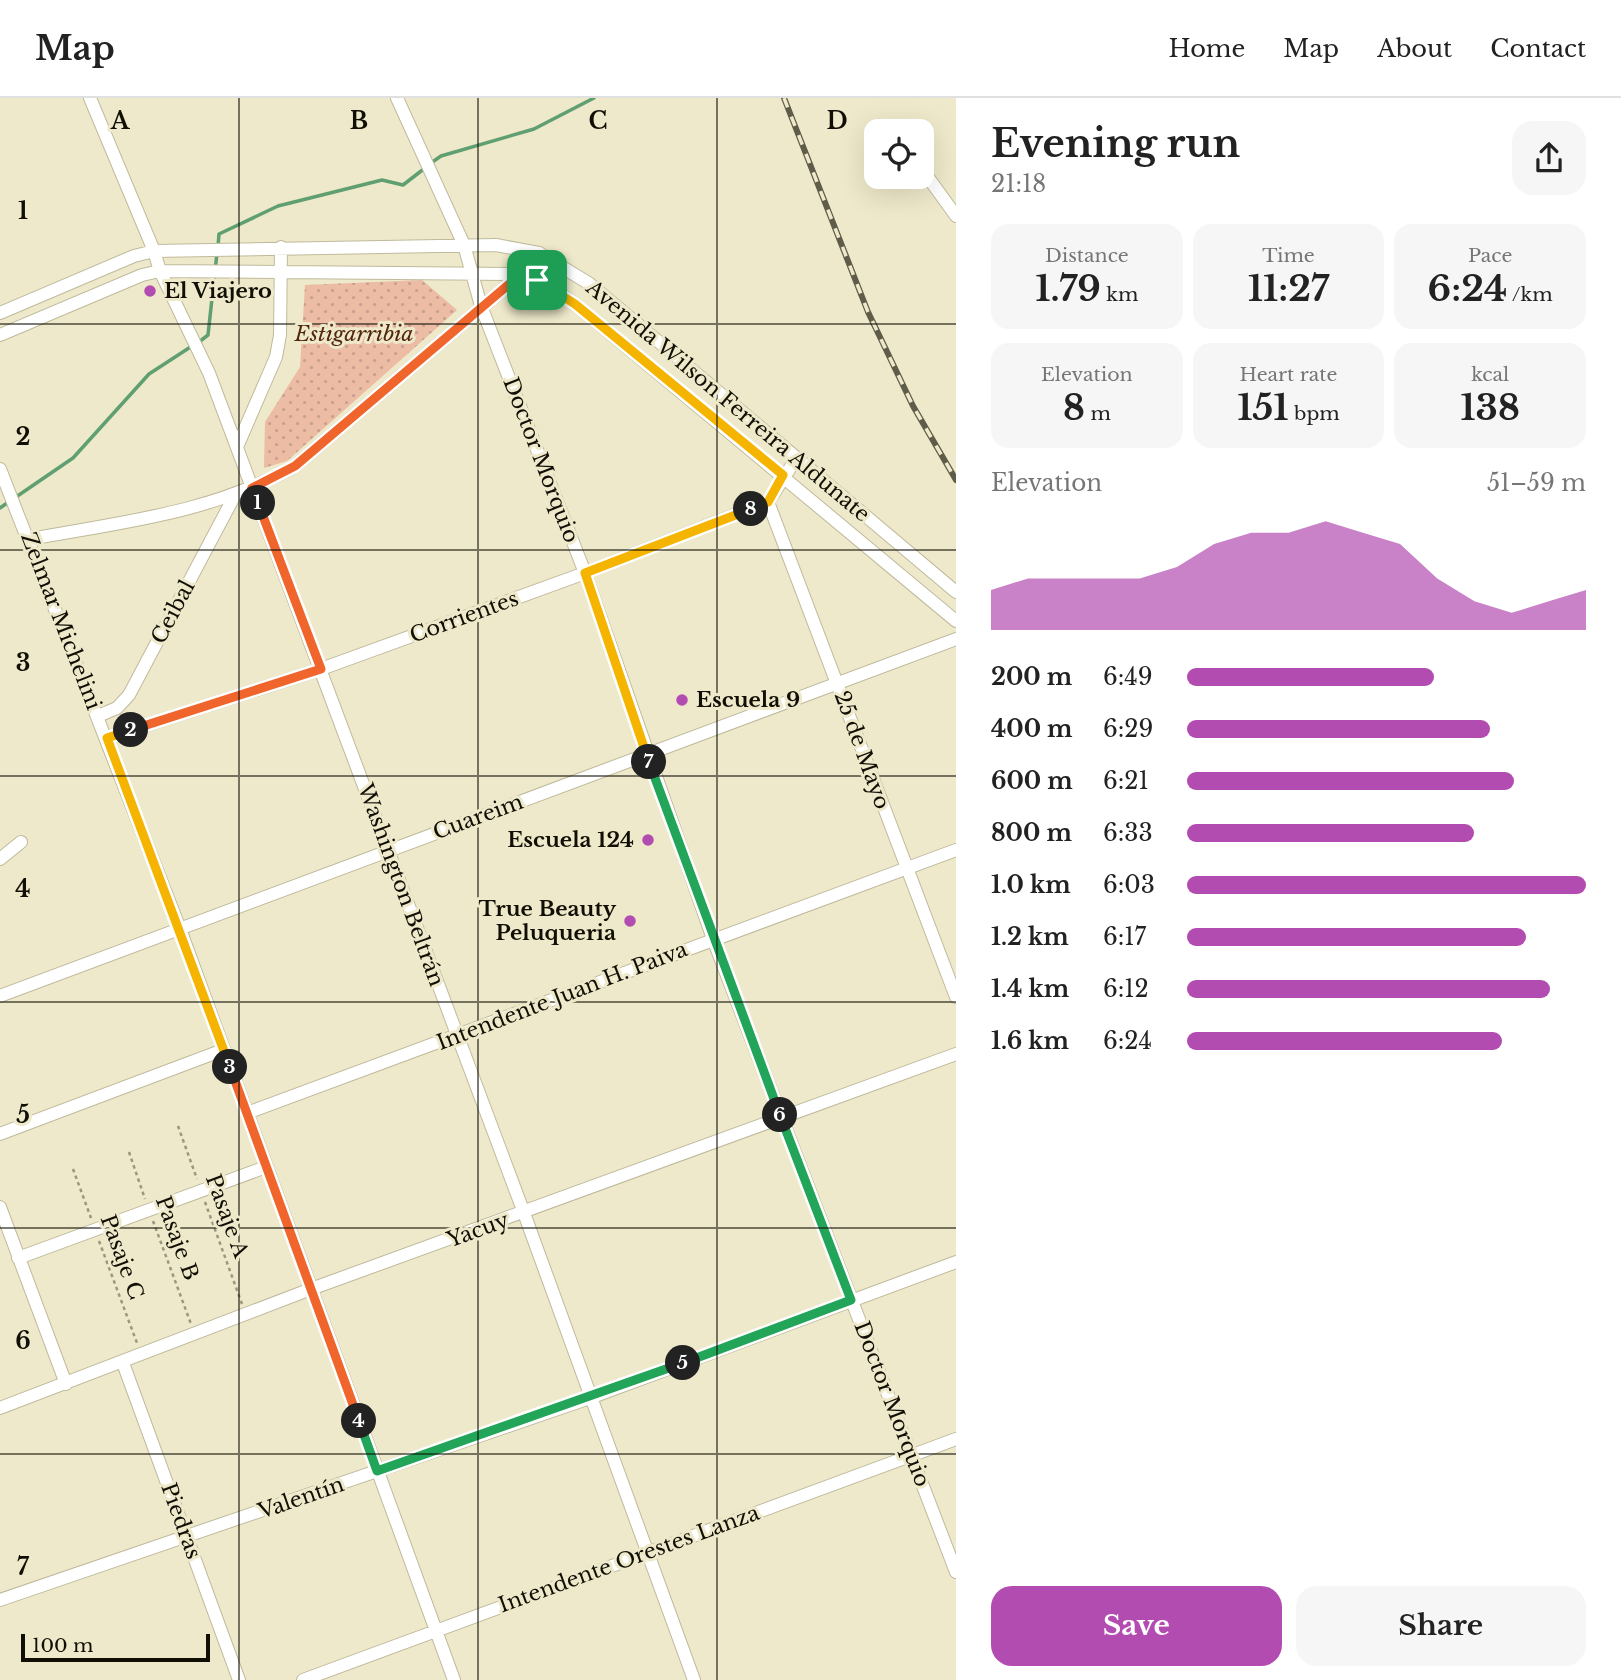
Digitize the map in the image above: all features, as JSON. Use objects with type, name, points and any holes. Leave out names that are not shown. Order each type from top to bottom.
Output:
[{"type":"street","name":"Washington Beltrán","points":[[90,98],[160,271],[209,373],[524,1213],[694,1680]]},
{"type":"street","name":"Doctor Morquio","points":[[397,98],[464,245],[481,306],[585,573],[713,939],[956,1572]]},
{"type":"street","points":[[934,186],[956,216]]},
{"type":"street","name":"Avenida Wilson Ferreira Aldunate","points":[[0,313],[134,256],[154,251],[464,245],[520,248],[564,265],[590,284],[956,592]]},
{"type":"street","points":[[237,447],[276,357],[280,335],[281,247]]},
{"type":"street","name":"Avenida Wilson Ferreira Aldunate","points":[[0,335],[142,275],[160,271],[521,274],[549,286],[575,304],[956,621]]},
{"type":"street","points":[[30,539],[181,511],[235,495],[295,466],[521,274]]},
{"type":"street","points":[[768,502],[796,458]]},
{"type":"street","name":"Zelmar Michelini","points":[[1,471],[30,539],[180,929],[454,1680]]},
{"type":"street","name":"Ceibal","points":[[98,716],[117,709],[129,695],[235,495]]},
{"type":"street","name":"Corrientes","points":[[107,738],[321,669],[585,573],[768,502]]},
{"type":"street","name":"25 de Mayo","points":[[768,502],[956,997]]},
{"type":"street","name":"Cuareim","points":[[0,996],[956,639]]},
{"type":"street","points":[[0,859],[21,842]]},
{"type":"street","name":"Intendente Juan H. Paiva","points":[[247,1113],[956,850]]},
{"type":"street","points":[[0,1134],[223,1049]]},
{"type":"street","name":"Yacuy","points":[[0,1408],[247,1316],[311,1289],[956,1054]]},
{"type":"street","points":[[18,1258],[150,1212],[266,1167]]},
{"type":"street","points":[[0,1207],[66,1384]]},
{"type":"street","name":"Valentín","points":[[0,1600],[590,1398],[956,1262]]},
{"type":"street","name":"Piedras","points":[[123,1363],[239,1680]]},
{"type":"street","name":"Intendente Orestes Lanza","points":[[303,1680],[956,1439]]},
{"type":"path","name":"Pasaje A","points":[[178,1126],[247,1316]]},
{"type":"path","name":"Pasaje B","points":[[129,1152],[195,1335]]},
{"type":"path","name":"Pasaje C","points":[[73,1169],[141,1355]]},
{"type":"green space","name":"Estigarribia","points":[[422,280],[457,310],[287,461],[264,468],[265,422],[300,367],[305,285]]},
{"type":"waterway","points":[[431,163],[441,156],[534,129],[594,98]]},
{"type":"waterway","points":[[218,246],[219,234],[278,206],[382,180],[403,185],[425,168]]},
{"type":"waterway","points":[[199,342],[208,335],[217,253]]},
{"type":"waterway","points":[[16,497],[73,458],[149,374],[192,346]]},
{"type":"waterway","points":[[0,508],[10,501]]},
{"type":"railway","points":[[784,98],[868,312],[913,406],[956,480]]},
{"type":"place","name":"El Viajero","points":[[150,291]]},
{"type":"place","name":"Escuela 9","points":[[682,700]]},
{"type":"place","name":"Escuela 124","points":[[648,840]]},
{"type":"place","name":"True Beauty Peluqueria","points":[[630,921]]},
{"type":"route","points":[[521,274],[537,280],[575,304],[783,475],[768,502],[585,573],[713,939],[851,1300],[590,1398],[377,1471],[180,929],[107,738],[321,669],[252,488],[295,466],[521,274]]}]
